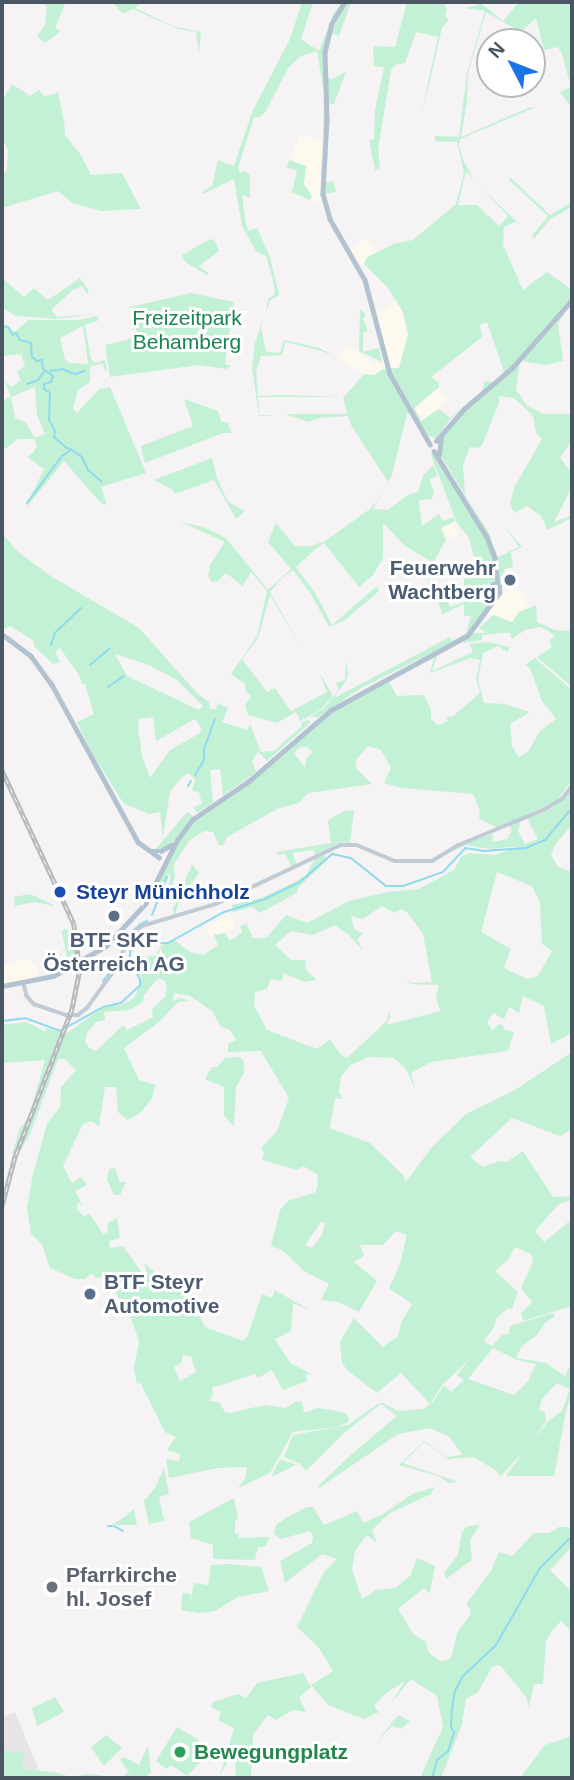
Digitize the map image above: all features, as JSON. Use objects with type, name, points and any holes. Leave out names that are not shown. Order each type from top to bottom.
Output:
[{"type":"main road","points":[[2,988],[64,971],[106,946],[141,909],[160,876],[163,855],[197,816],[249,781],[322,716],[375,683],[463,639],[479,624],[494,595],[500,591],[496,586],[495,558],[487,537],[443,465],[435,445],[423,431],[390,374],[365,280],[326,206],[322,175],[327,119],[325,52],[332,24],[345,2]]},
{"type":"main road","points":[[435,445],[464,409],[521,359],[572,300]]},
{"type":"main road","points":[[494,595],[489,589],[496,586]]},
{"type":"main road","points":[[2,634],[32,656],[51,683],[143,848],[163,855]]},
{"type":"main road","points":[[24,984],[27,996],[34,1004],[66,1015],[78,1015],[87,1008],[116,968],[125,945],[142,926],[198,912],[343,844],[356,845],[398,862],[432,861],[459,845],[542,810],[562,799],[572,786]]},
{"type":"shaded area","points":[[300,134],[323,142],[320,174],[322,205],[310,200],[312,196],[304,184],[306,166],[290,160]]},
{"type":"shaded area","points":[[367,238],[377,253],[360,264],[350,249]]},
{"type":"shaded area","points":[[398,300],[408,334],[399,368],[390,368],[375,311],[377,307],[380,311]]},
{"type":"shaded area","points":[[346,345],[387,368],[374,375],[364,374],[339,359]]},
{"type":"shaded area","points":[[439,387],[449,398],[425,420],[414,409]]},
{"type":"shaded area","points":[[455,521],[459,535],[446,540],[441,528]]},
{"type":"shaded area","points":[[521,588],[529,609],[519,612],[512,622],[493,615],[486,616],[500,594]]},
{"type":"shaded area","points":[[230,914],[236,929],[210,937],[205,926]]},
{"type":"shaded area","points":[[26,959],[37,966],[37,977],[2,984],[2,968],[12,961]]},
{"type":"shaded area","points":[[15,1712],[38,1768],[35,1771],[2,1766],[2,1717]]},
{"type":"green space","points":[[39,2],[66,2],[55,28],[61,31],[45,43],[37,36],[45,25],[47,6]]},
{"type":"green space","points":[[112,2],[141,2],[135,8],[175,27],[201,32],[199,53],[196,32],[178,29],[133,9],[123,14]]},
{"type":"green space","points":[[302,2],[313,2],[301,39],[319,51],[334,12],[343,2],[330,25],[324,49],[326,109],[323,142],[324,93],[317,51],[301,56],[288,68],[266,111],[260,117],[254,117],[238,168],[240,173],[244,171],[250,174],[250,198],[242,195],[246,225],[249,231],[257,228],[270,257],[279,295],[270,300],[266,314],[268,299],[275,294],[273,280],[266,256],[256,251],[242,226],[234,179],[203,194],[202,192],[212,186],[218,160],[234,166],[253,110],[290,39]]},
{"type":"green space","points":[[347,2],[351,2],[339,36],[331,33]]},
{"type":"green space","points":[[407,2],[443,2],[447,8],[445,16],[449,20],[442,27],[421,115],[438,37],[416,32],[405,63],[395,65],[391,70],[378,149],[380,168],[375,170],[369,140],[374,139],[375,110],[384,67],[374,66],[373,46],[395,47]]},
{"type":"green space","points":[[479,2],[503,21],[519,2],[572,2],[572,108],[560,92],[571,87],[562,54],[558,47],[546,50],[546,28],[538,28],[536,18],[525,28],[514,28],[486,12],[480,28],[485,11],[464,8],[478,5]]},
{"type":"green space","points":[[476,42],[468,73],[461,137],[536,107],[460,139],[463,160],[473,179],[466,171],[458,205],[477,205],[499,226],[508,216],[479,185],[520,225],[515,222],[504,227],[503,245],[523,290],[547,272],[572,290],[570,301],[539,338],[541,340],[572,302],[558,323],[563,361],[545,365],[527,362],[523,360],[528,354],[527,350],[504,375],[450,419],[436,439],[428,435],[412,411],[407,414],[392,475],[373,509],[388,510],[409,494],[418,492],[423,476],[433,465],[438,476],[429,479],[434,491],[432,499],[420,500],[419,503],[422,526],[439,514],[443,521],[453,517],[455,521],[441,528],[446,540],[431,565],[432,562],[405,546],[383,523],[383,558],[373,575],[359,587],[324,543],[312,552],[296,567],[316,594],[332,625],[377,586],[379,591],[345,620],[329,627],[311,594],[293,570],[282,578],[270,592],[303,650],[270,595],[258,638],[242,659],[267,692],[275,688],[291,711],[327,692],[319,672],[333,696],[320,710],[300,721],[296,712],[277,723],[248,715],[245,705],[251,696],[246,692],[245,684],[231,674],[257,636],[267,591],[251,572],[243,586],[226,573],[218,581],[212,582],[208,576],[210,565],[225,542],[179,521],[206,528],[226,538],[268,590],[291,569],[268,542],[276,523],[295,546],[311,546],[325,541],[377,501],[388,482],[348,416],[319,418],[309,422],[285,414],[347,414],[343,397],[258,397],[259,415],[278,415],[259,416],[252,368],[255,343],[264,316],[261,328],[266,352],[280,353],[284,340],[319,348],[339,359],[322,351],[285,342],[282,355],[261,356],[256,372],[258,396],[344,397],[364,374],[374,375],[383,369],[399,368],[408,334],[403,312],[388,288],[364,264],[367,257],[396,243],[413,240],[456,204],[464,173],[457,142],[435,141],[435,136],[459,137],[467,73]],"holes":[[[487,322],[504,372],[493,382],[485,381],[482,391],[450,418],[439,409],[421,421],[414,408],[439,387],[439,383],[431,377],[482,337],[480,325]]]},
{"type":"green space","points":[[346,72],[334,104],[329,104],[325,183],[333,181],[336,192],[325,194],[323,173],[328,115],[326,78],[332,79]]},
{"type":"green space","points":[[12,84],[30,96],[39,90],[45,97],[58,92],[65,127],[61,128],[65,129],[65,135],[81,155],[91,175],[122,173],[141,209],[101,211],[73,203],[58,191],[2,208],[2,179],[7,169],[8,150],[2,139],[2,101]]},
{"type":"green space","points":[[290,160],[306,166],[304,184],[312,196],[310,200],[292,192],[297,171],[286,167]]},
{"type":"green space","points":[[511,178],[550,215],[572,202],[572,207],[550,219],[534,239],[532,236],[548,216],[508,179]]},
{"type":"green space","points":[[210,239],[215,241],[219,251],[199,266],[209,274],[207,275],[185,262],[182,255]]},
{"type":"green space","points":[[2,278],[24,297],[34,288],[48,300],[80,278],[89,291],[87,294],[82,286],[73,290],[51,310],[57,317],[96,314],[57,319],[16,316],[2,308]]},
{"type":"green space","name":"Freizeitpark Behamberg","points":[[191,293],[234,302],[225,364],[231,366],[226,369],[199,365],[110,377],[105,345],[138,337],[130,307]]},
{"type":"green space","points":[[360,309],[366,314],[363,319],[368,331],[363,332],[363,352],[379,348],[382,362],[359,351]]},
{"type":"green space","points":[[97,316],[99,320],[85,325],[91,359],[94,363],[105,360],[107,371],[103,363],[90,367],[90,382],[78,390],[73,408],[77,413],[99,389],[110,387],[146,473],[101,487],[107,505],[101,503],[64,461],[25,509],[44,469],[27,457],[37,446],[34,439],[18,439],[2,451],[2,402],[11,396],[5,382],[12,387],[21,380],[17,372],[25,366],[21,354],[2,356],[2,323],[15,332],[28,320],[79,320]],"holes":[[[83,326],[88,364],[70,363],[65,360],[60,338]],[[35,387],[37,415],[45,434],[35,438],[25,422],[15,418],[11,397]]]},
{"type":"green space","points":[[520,362],[516,389],[526,405],[543,414],[572,414],[572,440],[560,458],[572,473],[572,487],[554,522],[572,515],[572,518],[547,530],[542,517],[527,506],[514,513],[510,503],[515,486],[542,439],[536,432],[533,416],[524,407],[514,398],[499,396],[499,403],[482,445],[479,448],[470,447],[463,464],[465,495],[488,531],[498,557],[519,547],[504,526],[522,547],[511,552],[513,567],[504,569],[506,588],[500,586],[498,566],[484,527],[440,454],[442,439],[469,406]]},
{"type":"green space","points":[[184,399],[218,411],[221,421],[228,423],[232,433],[223,433],[145,463],[141,446],[193,426]]},
{"type":"green space","points":[[432,452],[486,540],[493,557],[494,580],[485,590],[465,596],[464,579],[475,577],[476,560],[479,558],[474,557],[469,538],[457,523]]},
{"type":"green space","points":[[212,458],[217,478],[228,502],[245,511],[236,519],[214,480],[175,494],[173,490],[154,480]]},
{"type":"green space","points":[[2,533],[17,551],[49,575],[139,628],[198,694],[209,702],[210,709],[216,709],[218,703],[228,708],[222,722],[247,730],[250,724],[261,752],[274,751],[302,726],[301,723],[308,720],[311,722],[267,761],[258,751],[252,762],[256,772],[223,796],[220,769],[210,770],[213,802],[197,813],[193,807],[202,804],[199,792],[192,791],[195,779],[188,773],[181,778],[170,792],[163,837],[160,812],[149,814],[124,804],[93,755],[77,722],[94,714],[85,684],[82,684],[79,675],[60,648],[55,652],[60,662],[53,664],[34,646],[33,640],[10,626],[2,630]],"holes":[[[115,654],[149,665],[177,680],[203,706],[199,710],[127,676]],[[153,717],[156,741],[195,719],[201,728],[200,733],[170,750],[150,778],[142,756],[138,727],[139,719]]]},
{"type":"green space","points":[[485,594],[490,599],[485,612],[469,631],[459,639],[361,688],[318,717],[310,717],[323,709],[339,690],[336,683],[345,680],[346,659],[348,674],[346,681],[336,697],[450,637],[453,641],[466,633],[471,617],[464,615],[464,604],[443,614],[435,595],[439,601],[446,597],[450,607]]},
{"type":"green space","points":[[536,605],[537,622],[555,630],[572,631],[572,687],[537,657],[552,647],[549,641],[555,635],[541,627],[525,630],[512,639],[510,633],[502,633],[482,635],[482,640],[462,643],[473,633],[487,633],[479,628],[493,615],[512,622],[519,612]]},
{"type":"green space","points":[[487,642],[510,647],[507,652],[498,646],[483,653],[478,679],[484,703],[505,704],[530,712],[510,724],[512,746],[519,757],[528,752],[540,731],[556,719],[542,701],[530,668],[525,665],[535,658],[572,690],[572,721],[569,723],[572,732],[572,781],[556,801],[498,828],[479,818],[480,811],[473,794],[402,788],[384,783],[391,768],[381,750],[368,746],[356,760],[356,768],[372,784],[308,793],[299,803],[277,809],[227,837],[223,845],[219,845],[213,832],[204,831],[190,840],[174,864],[175,876],[171,888],[181,890],[192,864],[199,873],[180,898],[174,917],[173,908],[180,895],[167,891],[171,876],[168,873],[152,914],[158,896],[153,894],[166,863],[183,835],[202,813],[253,780],[336,708],[388,681],[397,696],[424,695],[431,710],[431,719],[438,725],[448,721],[446,717],[453,716],[480,693],[476,679],[480,660],[470,658],[430,673],[434,658],[403,673],[437,655],[432,671],[473,652],[470,644]],"holes":[[[300,747],[307,747],[313,752],[306,759],[305,768],[294,753]]]},
{"type":"green space","points":[[572,789],[572,825],[556,843],[551,855],[558,867],[572,872],[572,1033],[551,1044],[544,1006],[523,996],[519,1013],[509,1007],[504,1019],[493,1013],[487,1022],[492,1031],[499,1024],[504,1026],[503,1029],[514,1032],[508,1051],[431,1062],[411,1073],[416,1091],[406,1069],[394,1058],[369,1057],[350,1065],[341,1077],[339,1092],[343,1099],[335,1098],[330,1128],[370,1143],[403,1175],[406,1182],[432,1147],[466,1114],[515,1090],[572,1052],[572,1129],[560,1136],[512,1118],[470,1157],[483,1167],[499,1161],[506,1162],[523,1151],[553,1197],[572,1196],[572,1200],[559,1204],[535,1231],[544,1242],[572,1219],[572,1306],[523,1321],[521,1313],[532,1302],[521,1288],[533,1261],[531,1254],[515,1247],[508,1260],[495,1271],[518,1292],[512,1309],[508,1308],[496,1319],[494,1327],[473,1356],[442,1385],[430,1404],[401,1373],[377,1393],[348,1371],[342,1363],[340,1342],[354,1318],[383,1347],[398,1336],[401,1323],[412,1304],[389,1288],[400,1264],[407,1235],[396,1231],[383,1245],[360,1245],[364,1256],[354,1262],[377,1281],[359,1312],[338,1302],[321,1300],[329,1284],[305,1272],[282,1250],[271,1246],[280,1210],[288,1201],[316,1192],[318,1183],[317,1174],[303,1166],[297,1170],[262,1160],[264,1153],[261,1148],[277,1131],[289,1098],[261,1051],[228,1052],[228,1044],[236,1040],[230,1030],[221,1027],[212,1011],[190,996],[174,993],[173,1001],[181,998],[190,1001],[178,1002],[159,1022],[124,1048],[139,1080],[156,1085],[151,1100],[141,1112],[128,1120],[118,1112],[116,1087],[105,1087],[99,1126],[91,1121],[83,1124],[63,1166],[72,1183],[81,1177],[87,1185],[75,1191],[83,1206],[78,1202],[77,1209],[84,1217],[89,1213],[103,1234],[108,1232],[107,1224],[117,1218],[120,1238],[109,1241],[110,1248],[123,1246],[144,1276],[147,1273],[144,1263],[165,1281],[189,1293],[205,1327],[243,1341],[247,1337],[262,1294],[272,1298],[275,1290],[311,1311],[293,1303],[291,1331],[275,1339],[290,1363],[313,1375],[306,1374],[307,1381],[283,1390],[272,1370],[258,1378],[255,1374],[212,1388],[213,1394],[209,1401],[219,1402],[225,1412],[230,1413],[265,1405],[285,1408],[297,1401],[302,1402],[304,1413],[317,1408],[332,1410],[347,1414],[349,1422],[352,1421],[336,1427],[293,1432],[270,1473],[238,1488],[245,1479],[247,1467],[218,1468],[169,1478],[166,1459],[179,1461],[180,1454],[167,1450],[176,1437],[165,1432],[140,1382],[137,1384],[134,1368],[139,1341],[129,1312],[104,1277],[96,1278],[91,1273],[85,1279],[75,1279],[50,1268],[42,1244],[31,1234],[27,1207],[33,1174],[47,1124],[60,1107],[61,1087],[76,1070],[65,1059],[58,1059],[30,1134],[21,1150],[12,1154],[20,1128],[29,1117],[45,1060],[2,1063],[2,1025],[26,1022],[46,1032],[46,1028],[67,1033],[105,1006],[122,1005],[134,998],[142,979],[132,960],[156,955],[160,947],[173,939],[190,952],[203,955],[218,945],[214,935],[225,933],[229,940],[234,939],[242,932],[240,927],[246,923],[253,938],[266,938],[286,915],[307,923],[349,901],[388,892],[419,889],[454,870],[461,857],[469,853],[495,855],[519,846],[491,849],[466,845],[451,852],[463,844],[493,834],[492,842],[507,839],[512,831],[509,824],[521,820],[518,831],[525,844],[538,839],[527,818],[553,807]],"holes":[[[497,872],[532,886],[540,903],[542,944],[552,951],[538,976],[527,979],[504,968],[511,949],[481,932]],[[382,906],[394,913],[402,909],[407,912],[423,934],[432,982],[411,983],[402,977],[411,984],[439,985],[436,997],[440,1011],[387,1025],[389,1010],[387,1021],[347,1058],[340,1054],[330,1039],[317,1049],[267,1030],[254,1005],[255,992],[267,989],[271,979],[282,981],[284,973],[304,982],[317,980],[305,969],[306,960],[291,960],[275,945],[291,931],[313,935],[335,925],[350,936],[364,952],[357,939],[363,933],[354,929],[351,916],[363,919]],[[158,978],[165,981],[165,997],[152,1009],[153,1017],[127,1030],[123,1025],[96,1051],[89,1048],[85,1042],[87,1033],[96,1022],[105,1020],[104,1012],[129,1010],[143,1002],[144,995]],[[321,1222],[325,1223],[322,1235],[312,1248],[305,1245]],[[183,1355],[191,1357],[196,1372],[180,1381],[174,1367],[181,1363]]]},
{"type":"green space","points":[[354,810],[350,843],[341,842],[316,855],[313,850],[292,853],[297,865],[292,867],[285,854],[278,855],[276,852],[331,843],[328,820],[344,811]]},
{"type":"green space","points":[[187,812],[193,816],[172,843],[166,848],[154,851]]},
{"type":"green space","points":[[323,854],[327,860],[297,889],[298,892],[260,913],[252,907],[233,912],[232,905],[261,898],[297,881],[306,875],[315,858]]},
{"type":"green space","points":[[30,894],[54,906],[35,902],[15,906],[14,897]]},
{"type":"green space","points":[[65,929],[75,932],[78,957],[67,958],[62,931]]},
{"type":"green space","points":[[240,1057],[244,1061],[244,1073],[236,1087],[234,1127],[224,1115],[224,1087],[205,1079],[212,1067],[217,1067],[225,1058]]},
{"type":"green space","points":[[115,1168],[120,1182],[126,1182],[120,1195],[114,1195],[107,1180],[109,1169]]},
{"type":"green space","points":[[553,1313],[555,1316],[522,1346],[516,1358],[546,1363],[565,1376],[572,1362],[572,1392],[554,1476],[506,1476],[523,1452],[500,1477],[497,1471],[474,1457],[449,1459],[424,1442],[403,1463],[458,1482],[449,1483],[438,1476],[399,1465],[424,1441],[447,1457],[463,1455],[448,1436],[430,1428],[398,1434],[319,1488],[318,1486],[353,1453],[397,1416],[381,1404],[344,1433],[306,1471],[299,1463],[284,1457],[293,1435],[348,1425],[379,1403],[398,1411],[424,1409],[433,1402],[444,1385],[451,1392],[464,1380],[457,1375],[484,1341],[492,1346],[502,1335],[509,1334],[510,1326]],"holes":[[[493,1348],[517,1360],[536,1364],[528,1381],[514,1395],[468,1379]],[[557,1383],[570,1389],[562,1411],[548,1421],[531,1444],[546,1421],[545,1412],[539,1410],[542,1399]]]},
{"type":"green space","points":[[280,1459],[296,1465],[272,1477],[273,1473]]},
{"type":"green space","points":[[164,1468],[169,1494],[159,1497],[164,1521],[149,1524],[144,1501],[155,1488]]},
{"type":"green space","points":[[435,1487],[431,1494],[390,1513],[372,1530],[377,1543],[367,1535],[355,1551],[352,1570],[362,1599],[376,1590],[395,1588],[410,1576],[417,1558],[435,1566],[430,1592],[424,1588],[398,1609],[414,1635],[425,1641],[429,1653],[440,1661],[447,1660],[452,1656],[457,1633],[470,1615],[471,1610],[466,1604],[491,1571],[499,1552],[512,1556],[534,1533],[549,1533],[559,1527],[569,1527],[572,1547],[550,1570],[572,1592],[572,1632],[561,1621],[551,1632],[546,1641],[543,1684],[534,1684],[529,1707],[526,1697],[500,1665],[492,1667],[478,1692],[466,1699],[462,1724],[441,1778],[420,1778],[443,1727],[437,1696],[411,1679],[390,1704],[405,1681],[386,1693],[374,1706],[379,1712],[364,1719],[328,1705],[311,1685],[333,1671],[319,1648],[297,1627],[324,1572],[337,1559],[322,1554],[285,1583],[280,1561],[312,1543],[313,1537],[310,1531],[281,1539],[274,1534],[276,1525],[307,1507],[313,1507],[324,1525],[357,1511],[363,1523],[383,1514],[412,1494]]},
{"type":"green space","points":[[234,1498],[238,1518],[235,1521],[235,1533],[239,1535],[238,1538],[270,1537],[265,1547],[258,1547],[255,1560],[213,1559],[213,1545],[191,1538],[189,1522]]},
{"type":"green space","points":[[134,1509],[137,1525],[112,1525],[123,1518]]},
{"type":"green space","points":[[480,1525],[470,1540],[472,1560],[446,1579],[444,1573],[458,1555],[462,1531],[468,1526]]},
{"type":"green space","points":[[211,1565],[261,1567],[269,1591],[238,1597],[215,1611],[199,1613],[181,1610],[182,1593],[191,1594],[190,1605],[194,1583],[208,1585]]},
{"type":"green space","points":[[303,1673],[311,1687],[299,1697],[306,1712],[293,1710],[276,1720],[269,1715],[266,1717],[253,1735],[251,1778],[236,1778],[235,1759],[228,1761],[220,1775],[234,1728],[218,1720],[221,1712],[211,1707],[213,1702],[238,1694],[246,1698],[257,1683]]},
{"type":"green space","points":[[55,1697],[64,1712],[37,1726],[32,1708]]},
{"type":"green space","points":[[398,1715],[410,1721],[401,1729],[392,1726],[375,1745]]},
{"type":"green space","name":"Bewegungplatz","points":[[177,1727],[199,1740],[193,1749],[207,1755],[187,1776],[171,1765],[167,1769],[156,1761]]},
{"type":"green space","points":[[106,1735],[122,1748],[104,1766],[91,1747]]},
{"type":"green space","points":[[572,1736],[572,1778],[520,1778],[545,1745]]},
{"type":"green space","points":[[148,1745],[151,1773],[143,1778],[121,1778],[132,1769],[128,1771],[120,1759],[124,1757],[139,1765]]},
{"type":"green space","points":[[2,1750],[24,1753],[22,1769],[60,1773],[69,1777],[89,1774],[121,1778],[2,1778]]},
{"type":"waterway","points":[[2,326],[8,327],[13,335],[16,333],[20,340],[31,343],[32,357],[37,361],[42,360],[43,369],[53,376],[51,382],[44,384],[44,389],[50,393],[49,420],[55,431],[54,437],[68,449]]},
{"type":"waterway","points":[[50,371],[62,369],[75,374],[85,371]]},
{"type":"waterway","points":[[27,384],[38,380],[45,371]]},
{"type":"waterway","points":[[69,448],[82,457],[88,470],[102,482]]},
{"type":"waterway","points":[[27,503],[62,456],[71,450]]},
{"type":"waterway","points":[[51,645],[55,633],[81,608]]},
{"type":"waterway","points":[[90,665],[110,648]]},
{"type":"waterway","points":[[108,687],[124,676]]},
{"type":"waterway","points":[[195,775],[204,760],[204,749],[215,719]]},
{"type":"waterway","points":[[188,786],[191,781]]},
{"type":"waterway","points":[[2,1021],[25,1018],[60,1031],[103,1007],[121,1003],[140,985],[140,979],[129,960],[131,949],[148,944],[168,943],[224,912],[265,899],[300,882],[332,854],[351,858],[386,886],[403,886],[443,872],[465,848],[483,851],[526,848],[545,840],[572,808]]},
{"type":"waterway","points":[[152,915],[167,877]]},
{"type":"waterway","points":[[139,925],[147,921]]},
{"type":"waterway","points":[[129,934],[139,926]]},
{"type":"waterway","points":[[122,950],[126,939]]},
{"type":"waterway","points":[[103,981],[116,965]]},
{"type":"waterway","points":[[114,1526],[123,1531]]},
{"type":"waterway","points":[[432,1778],[437,1760],[448,1751],[454,1732],[451,1727],[452,1709],[455,1691],[463,1676],[496,1645],[540,1568],[569,1539]]},
{"type":"railway","points":[[2,770],[74,924],[80,970],[72,1010],[15,1158],[2,1207]]},
{"type":"place","name":"Feuerwehr Wachtberg","points":[[510,580]]},
{"type":"place","name":"Steyr Münichholz","points":[[60,892]]},
{"type":"place","name":"BTF SKF Österreich AG","points":[[114,916]]},
{"type":"place","name":"BTF Steyr Automotive","points":[[90,1294]]},
{"type":"place","name":"Pfarrkirche hl. Josef","points":[[52,1587]]},
{"type":"place","name":"Bewegungplatz","points":[[180,1752]]}]
